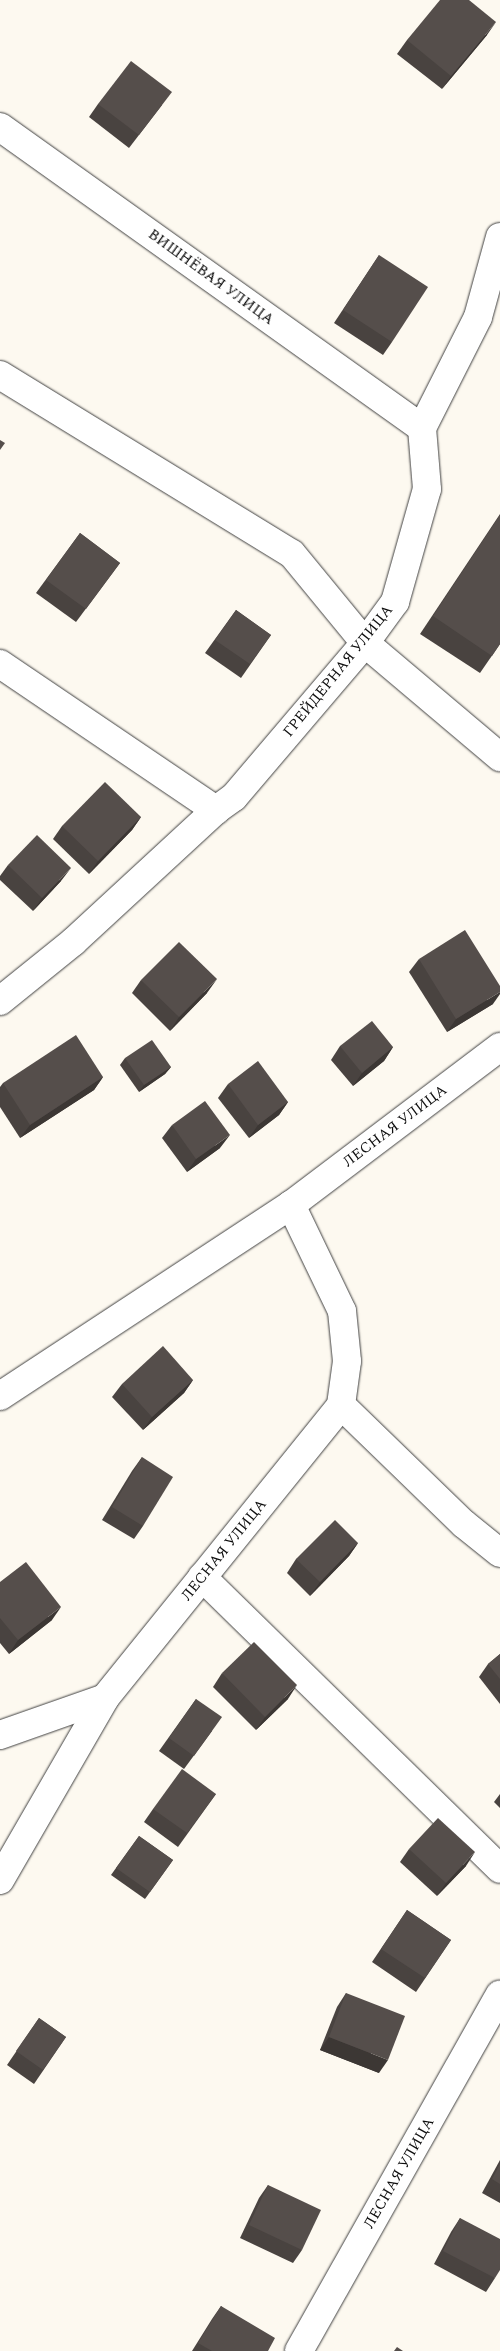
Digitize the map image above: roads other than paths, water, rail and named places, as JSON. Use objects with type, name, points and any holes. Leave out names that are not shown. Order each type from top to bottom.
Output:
[{"type":"street","name":"ВИШНЁВАЯ УЛИЦА","points":[[0,126],[422,428]]},
{"type":"street","points":[[422,428],[478,317],[500,237]]},
{"type":"street","points":[[0,375],[292,554],[365,643],[500,757]]},
{"type":"street","name":"ГРЕЙДЕРНАЯ УЛИЦА","points":[[0,1002],[73,942],[216,810],[234,797],[365,643],[395,602],[427,489],[422,428]]},
{"type":"street","points":[[0,664],[216,810]]},
{"type":"street","name":"ЛЕСНАЯ УЛИЦА","points":[[0,1396],[290,1205],[500,1047]]},
{"type":"street","points":[[290,1205],[342,1311],[347,1361],[342,1405],[464,1524],[500,1553]]},
{"type":"street","name":"ЛЕСНАЯ УЛИЦА","points":[[0,1880],[105,1698],[342,1405]]},
{"type":"street","points":[[202,1577],[500,1869]]},
{"type":"street","points":[[0,1735],[105,1698]]},
{"type":"street","name":"ЛЕСНАЯ УЛИЦА","points":[[299,2351],[500,1995]]}]
